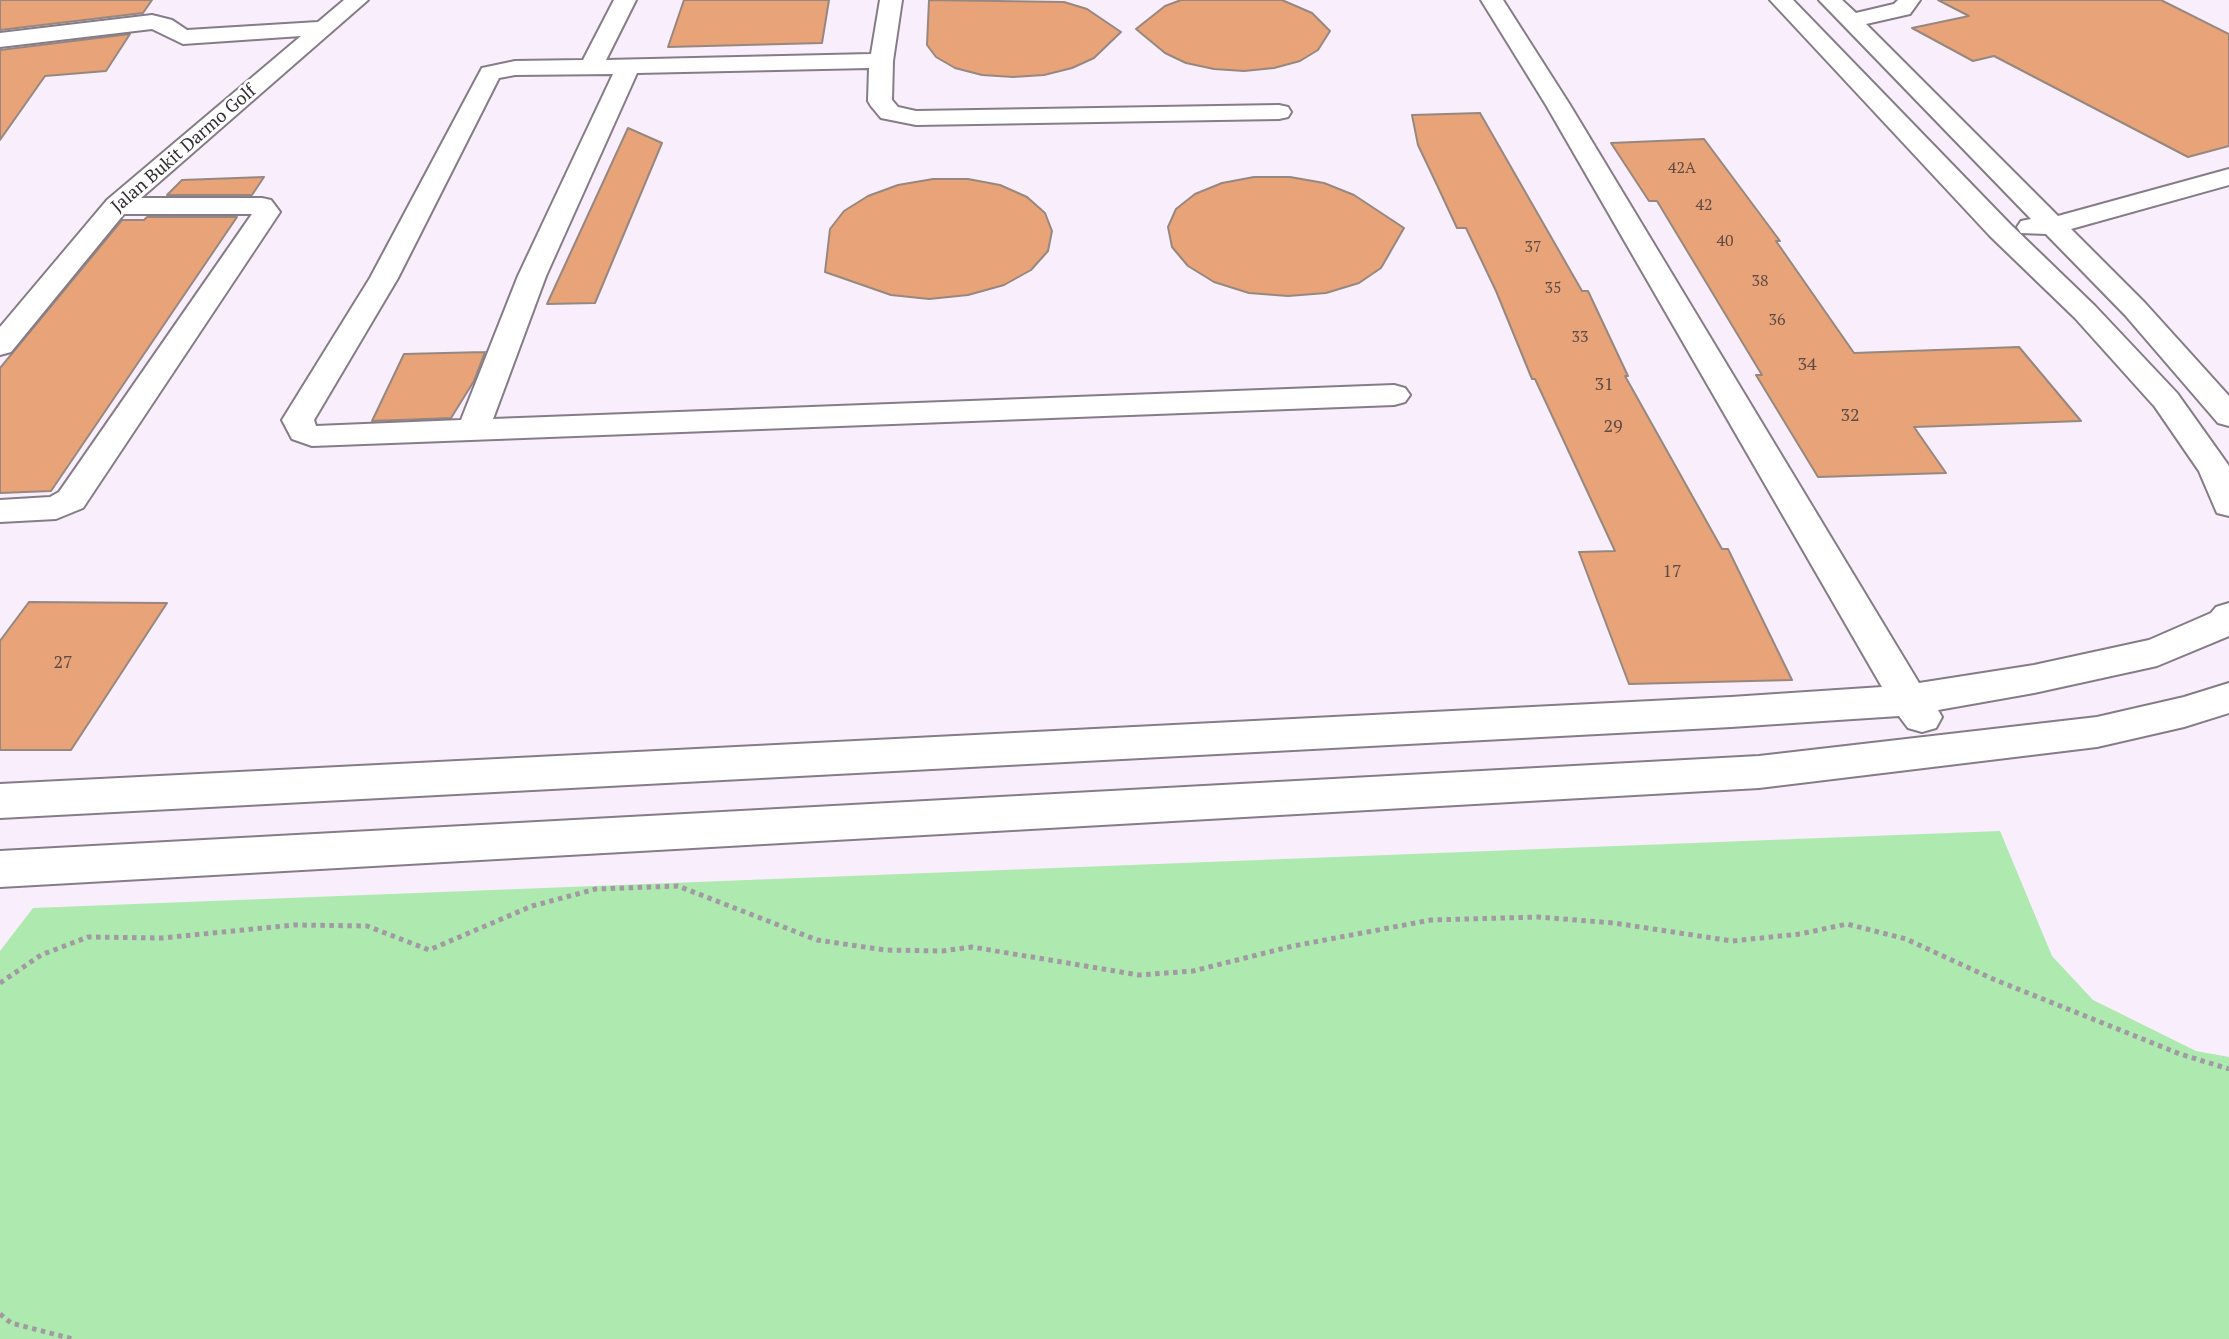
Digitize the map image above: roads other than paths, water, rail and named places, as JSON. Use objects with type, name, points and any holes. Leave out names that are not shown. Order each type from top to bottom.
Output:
[{"type":"street","name":"Jalan Bukit Darmo Golf","points":[[0,346],[116,206],[357,0]]},
{"type":"street","points":[[591,68],[625,0]]},
{"type":"street","points":[[891,0],[881,61],[880,101],[890,113],[916,118],[1279,112]]},
{"type":"street","points":[[1492,0],[1558,105],[1909,700],[1950,751]]},
{"type":"street","points":[[1781,0],[2000,230],[2085,312],[2166,400],[2215,470],[2229,505]]},
{"type":"street","points":[[1830,0],[2135,309],[2229,416]]},
{"type":"street","points":[[1852,21],[1902,9],[1909,0]]},
{"type":"street","points":[[0,40],[152,22],[164,24],[183,37],[323,28]]},
{"type":"street","points":[[881,61],[515,68],[490,73],[384,278],[298,420],[303,432],[312,436],[1394,396]]},
{"type":"street","points":[[473,430],[532,276],[628,67]]},
{"type":"street","points":[[2000,230],[2051,226],[2229,177]]},
{"type":"street","points":[[0,511],[56,508],[71,500],[267,212],[262,206],[116,206]]},
{"type":"street","points":[[0,801],[1731,712],[1909,700],[2035,679],[2157,652],[2224,623],[2229,616]]},
{"type":"street","points":[[0,869],[1759,772],[2096,732],[2185,712],[2229,698]]}]
